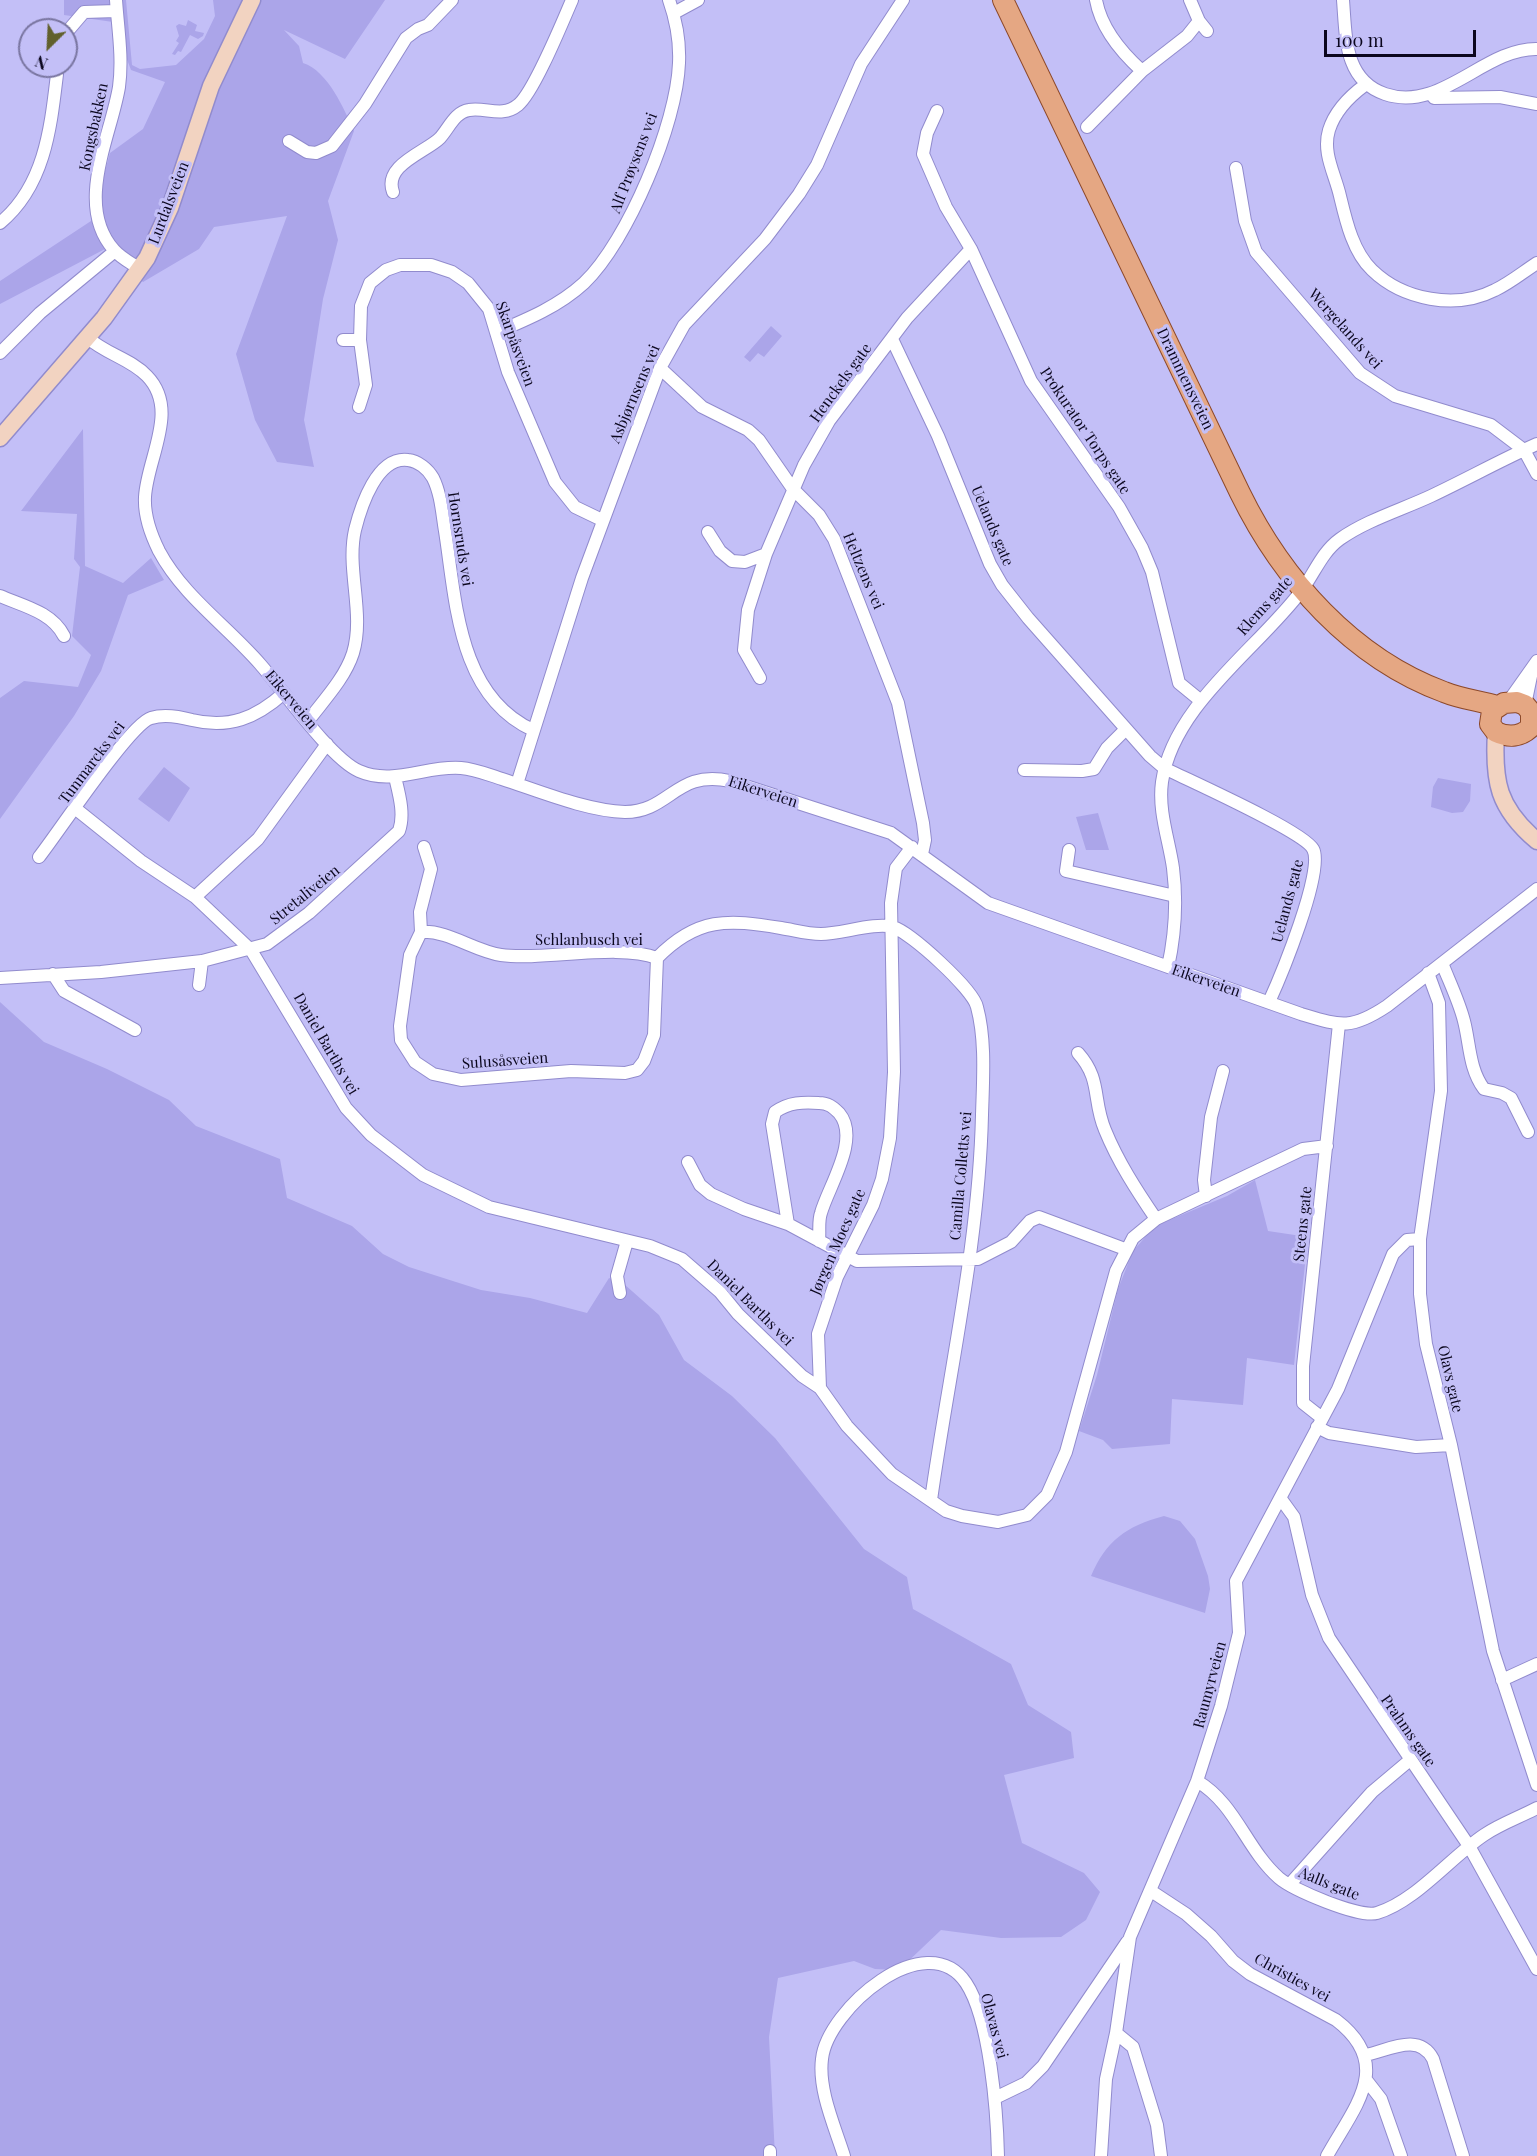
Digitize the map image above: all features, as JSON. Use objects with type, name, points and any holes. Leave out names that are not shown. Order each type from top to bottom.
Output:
[{"type":"main road","name":"Lurdalsveien","points":[[0,438],[88,338],[140,269],[164,225],[211,86],[252,0]]},
{"type":"main road","name":"Drammensveien","points":[[1003,0],[1246,506],[1272,551],[1302,590],[1340,627],[1376,655],[1408,676],[1516,720]]},
{"type":"main road","points":[[1516,720],[1494,754],[1498,790],[1514,819],[1537,842]]},
{"type":"street","points":[[289,141],[307,152],[316,153],[332,146],[365,104],[406,39],[418,29],[428,25],[452,0]]},
{"type":"street","points":[[393,192],[392,178],[400,167],[440,138],[461,113],[470,110],[502,112],[518,105],[531,88],[572,0]]},
{"type":"street","name":"Alf Prøysens vei","points":[[496,332],[558,304],[574,292],[602,262],[624,229],[650,170],[671,108],[679,64],[674,13],[669,0]]},
{"type":"street","points":[[674,13],[698,0]]},
{"type":"street","name":"Asbjørnsens vei","points":[[517,784],[602,520],[660,368],[684,325],[765,239],[799,194],[817,165],[861,64],[903,0]]},
{"type":"street","points":[[1096,0],[1107,29],[1130,60],[1142,70]]},
{"type":"street","points":[[1088,127],[1142,70],[1203,26],[1190,0]]},
{"type":"street","points":[[1343,0],[1351,63],[1365,85],[1390,96],[1405,98],[1431,93],[1509,54],[1537,49]]},
{"type":"street","name":"Kongsbakken","points":[[116,6],[121,51],[119,84],[97,187],[101,225],[115,251],[140,269]]},
{"type":"street","points":[[78,19],[84,12],[116,6]]},
{"type":"street","points":[[0,223],[30,191],[45,153],[56,78]]},
{"type":"street","points":[[1365,85],[1337,112],[1329,132],[1327,156],[1348,228],[1371,270],[1396,288],[1419,297],[1440,300],[1478,297],[1495,291],[1537,263]]},
{"type":"street","points":[[1431,93],[1434,98],[1500,97],[1537,104]]},
{"type":"street","name":"Prokurator Torps gate","points":[[937,111],[927,133],[923,154],[946,207],[971,249],[1031,381],[1119,507],[1142,548],[1152,572],[1179,683],[1201,701]]},
{"type":"street","name":"Wergelands vei","points":[[1236,168],[1245,221],[1256,252],[1360,373],[1395,396],[1491,425],[1524,450],[1537,474]]},
{"type":"street","name":"Henckels gate","points":[[760,678],[744,650],[743,636],[748,610],[766,554],[793,489],[829,421],[907,318],[971,249]]},
{"type":"street","points":[[0,353],[40,313],[115,251]]},
{"type":"street","name":"Skarpåsveien","points":[[359,407],[366,386],[360,340],[361,306],[370,283],[386,270],[400,265],[418,263],[452,272],[468,283],[489,309],[508,372],[555,482],[575,507],[602,520]]},
{"type":"street","name":"Eikerveien","points":[[88,338],[102,349],[141,371],[159,394],[162,418],[148,469],[145,498],[147,521],[159,551],[176,577],[253,657],[327,744],[357,770],[370,775],[395,777],[460,768],[591,806],[624,812],[647,809],[696,779],[717,778],[872,825],[891,833],[988,903],[1269,1002],[1339,1024],[1365,1021],[1537,889]]},
{"type":"street","name":"Uelands gate","points":[[892,339],[938,436],[990,564],[1002,585],[1028,618],[1091,687],[1125,729],[1164,768],[1304,838],[1313,849],[1316,866],[1302,916],[1269,1002]]},
{"type":"street","points":[[343,340],[360,340]]},
{"type":"street","name":"Heltzens vei","points":[[660,368],[702,407],[748,430],[759,440],[793,489],[819,515],[834,538],[890,677],[908,738],[925,840],[917,850]]},
{"type":"street","name":"Klems gate","points":[[1168,967],[1174,896],[1173,869],[1162,807],[1164,768],[1185,724],[1201,701],[1302,590],[1325,553],[1340,539],[1368,523],[1473,476],[1537,444]]},
{"type":"street","name":"Hornsruds vei","points":[[308,721],[342,675],[354,651],[355,529],[367,495],[376,479],[386,467],[400,459],[414,460],[425,468],[433,477],[440,496],[454,599],[464,645],[474,667],[504,711],[517,722],[533,730]]},
{"type":"street","points":[[708,532],[720,551],[732,561],[745,562],[766,554]]},
{"type":"street","points":[[0,596],[54,621],[64,636]]},
{"type":"street","points":[[1516,720],[1535,664]]},
{"type":"street","points":[[1516,720],[1535,664]]},
{"type":"street","name":"Tunmarcks vei","points":[[39,857],[119,749],[138,727],[151,718],[184,718],[222,725],[238,722],[252,717],[284,693]]},
{"type":"street","points":[[1024,770],[1082,771],[1094,769],[1107,748],[1125,729]]},
{"type":"street","points":[[195,897],[258,839],[327,744]]},
{"type":"street","name":"Stretaliveien","points":[[0,978],[101,972],[202,961],[267,944],[286,932],[392,840],[402,821],[395,777]]},
{"type":"street","name":"Daniel Barths vei","points":[[76,809],[141,861],[195,897],[251,950],[346,1108],[371,1135],[414,1168],[489,1207],[650,1246],[682,1259],[720,1292],[738,1314],[802,1376],[820,1388]]},
{"type":"street","name":"Sulusåsveien","points":[[423,847],[431,868],[420,912],[421,932],[412,948],[408,965],[401,1007],[402,1040],[415,1062],[433,1074],[461,1080],[571,1071],[626,1073],[637,1070],[644,1061],[654,1035],[657,958]]},
{"type":"street","name":"Jørgen Moes gate","points":[[820,1388],[818,1334],[822,1314],[846,1257],[873,1205],[882,1179],[890,1138],[894,1072],[891,903],[896,868],[917,850]]},
{"type":"street","points":[[1069,850],[1066,871],[1174,896]]},
{"type":"street","name":"Schlanbusch vei","points":[[421,932],[437,934],[501,955],[635,954],[657,958],[689,931],[716,923],[756,924],[812,934],[892,927]]},
{"type":"street","name":"Camilla Colletts vei","points":[[892,927],[909,937],[969,990],[977,1007],[983,1084],[981,1156],[968,1259],[931,1500]]},
{"type":"street","points":[[199,985],[202,961]]},
{"type":"street","points":[[1442,963],[1464,1019],[1472,1063],[1480,1083],[1484,1089],[1502,1093],[1511,1098],[1528,1132]]},
{"type":"street","name":"Olavs gate","points":[[1428,973],[1439,1003],[1441,1092],[1420,1239],[1420,1294],[1426,1344],[1451,1445],[1489,1635],[1537,1785]]},
{"type":"street","points":[[53,974],[64,991],[135,1030]]},
{"type":"street","name":"Steens gate","points":[[1320,1423],[1308,1409],[1302,1394],[1303,1359],[1339,1024]]},
{"type":"street","points":[[1078,1053],[1094,1075],[1098,1111],[1113,1148],[1156,1219]]},
{"type":"street","points":[[1206,1196],[1204,1180],[1211,1117],[1223,1071]]},
{"type":"street","points":[[788,1224],[772,1124],[775,1112],[794,1103],[822,1103],[833,1107],[841,1116],[846,1133],[844,1156],[820,1214],[819,1241]]},
{"type":"street","points":[[820,1388],[871,1453],[892,1474],[946,1511],[998,1522],[1028,1515],[1047,1495],[1066,1452],[1106,1303],[1125,1249],[1142,1229],[1156,1219],[1303,1149],[1327,1146]]},
{"type":"street","points":[[688,1162],[700,1185],[711,1194],[744,1209],[788,1224],[846,1257],[871,1262],[978,1259],[997,1251],[1039,1217],[1125,1249]]},
{"type":"street","name":"Raumyrveien","points":[[1101,2156],[1106,2079],[1116,2033],[1130,1937],[1197,1781],[1237,1647],[1239,1633],[1236,1581],[1338,1389],[1393,1254],[1407,1240],[1420,1239]]},
{"type":"street","points":[[621,1293],[617,1276],[627,1241]]},
{"type":"street","points":[[1320,1423],[1329,1433],[1416,1448],[1451,1445]]},
{"type":"street","name":"Prahms gate","points":[[1281,1499],[1288,1506],[1293,1517],[1312,1595],[1329,1638],[1469,1846],[1537,1969]]},
{"type":"street","points":[[1503,1680],[1537,1664]]},
{"type":"street","points":[[1290,1884],[1372,1792],[1410,1760]]},
{"type":"street","name":"Aalls gate","points":[[1197,1781],[1217,1795],[1280,1879],[1348,1910],[1366,1914],[1377,1913],[1401,1901],[1485,1834],[1537,1808]]},
{"type":"street","name":"Christies vei","points":[[1151,1891],[1186,1914],[1211,1936],[1233,1962],[1250,1974],[1336,2020],[1346,2028],[1366,2055]]},
{"type":"street","points":[[995,2098],[1026,2083],[1043,2066],[1130,1937]]},
{"type":"street","name":"Olavas vei","points":[[844,2156],[823,2082],[821,2060],[824,2046],[854,2003],[873,1986],[901,1968],[918,1963],[942,1966],[965,1982],[975,2004],[995,2098],[998,2156]]},
{"type":"street","points":[[1116,2033],[1124,2037],[1132,2048],[1157,2125],[1161,2156]]},
{"type":"street","points":[[1327,2156],[1367,2081],[1366,2055],[1412,2043],[1425,2048],[1433,2060],[1463,2156]]},
{"type":"street","points":[[1367,2081],[1382,2099],[1401,2156]]},
{"type":"shaded area","points":[[64,0],[126,0],[132,65],[140,69],[176,65],[204,39],[215,16],[213,0],[385,0],[345,59],[284,30],[299,46],[303,63],[320,74],[334,92],[354,131],[328,201],[338,240],[323,299],[304,420],[314,467],[277,462],[255,420],[236,354],[287,216],[214,227],[199,249],[143,282],[105,249],[0,304],[0,281],[91,221],[110,153],[143,129],[165,82],[131,70],[113,22],[64,15]]},
{"type":"shaded area","points":[[188,20],[197,25],[195,31],[204,33],[203,36],[198,39],[190,35],[181,52],[172,54],[179,43],[176,41],[179,36],[176,26],[179,24],[186,26]]},
{"type":"shaded area","points":[[771,326],[782,336],[764,357],[758,353],[750,362],[744,357]]},
{"type":"shaded area","points":[[83,429],[85,566],[123,583],[151,558],[164,580],[128,595],[101,671],[74,716],[0,819],[0,698],[24,681],[78,687],[91,655],[72,636],[80,567],[74,559],[77,514],[21,511]]},
{"type":"shaded area","points":[[164,767],[190,788],[169,822],[138,799]]},
{"type":"shaded area","points":[[1438,778],[1471,784],[1470,801],[1463,812],[1452,813],[1431,807],[1433,787]]},
{"type":"shaded area","points":[[1098,813],[1109,850],[1086,850],[1076,817]]},
{"type":"shaded area","points":[[0,1002],[44,1042],[107,1069],[169,1100],[196,1126],[280,1159],[287,1198],[352,1226],[383,1254],[409,1267],[481,1290],[530,1298],[587,1313],[609,1278],[624,1284],[659,1315],[684,1360],[732,1396],[775,1438],[864,1549],[907,1577],[913,1609],[1011,1664],[1028,1705],[1071,1732],[1074,1758],[1004,1775],[1022,1843],[1084,1873],[1100,1892],[1086,1920],[1061,1937],[1001,1938],[941,1930],[899,1970],[875,1969],[854,1961],[778,1978],[769,2037],[775,2156],[0,2156]]},
{"type":"shaded area","points":[[1255,1180],[1268,1231],[1308,1237],[1294,1365],[1247,1358],[1243,1405],[1172,1399],[1170,1444],[1112,1449],[1103,1440],[1079,1431],[1097,1375],[1118,1289],[1133,1251],[1155,1226],[1227,1196]]},
{"type":"shaded area","points":[[1164,1516],[1180,1521],[1195,1539],[1208,1576],[1210,1589],[1205,1613],[1091,1576],[1103,1553],[1119,1537],[1128,1530]]}]
